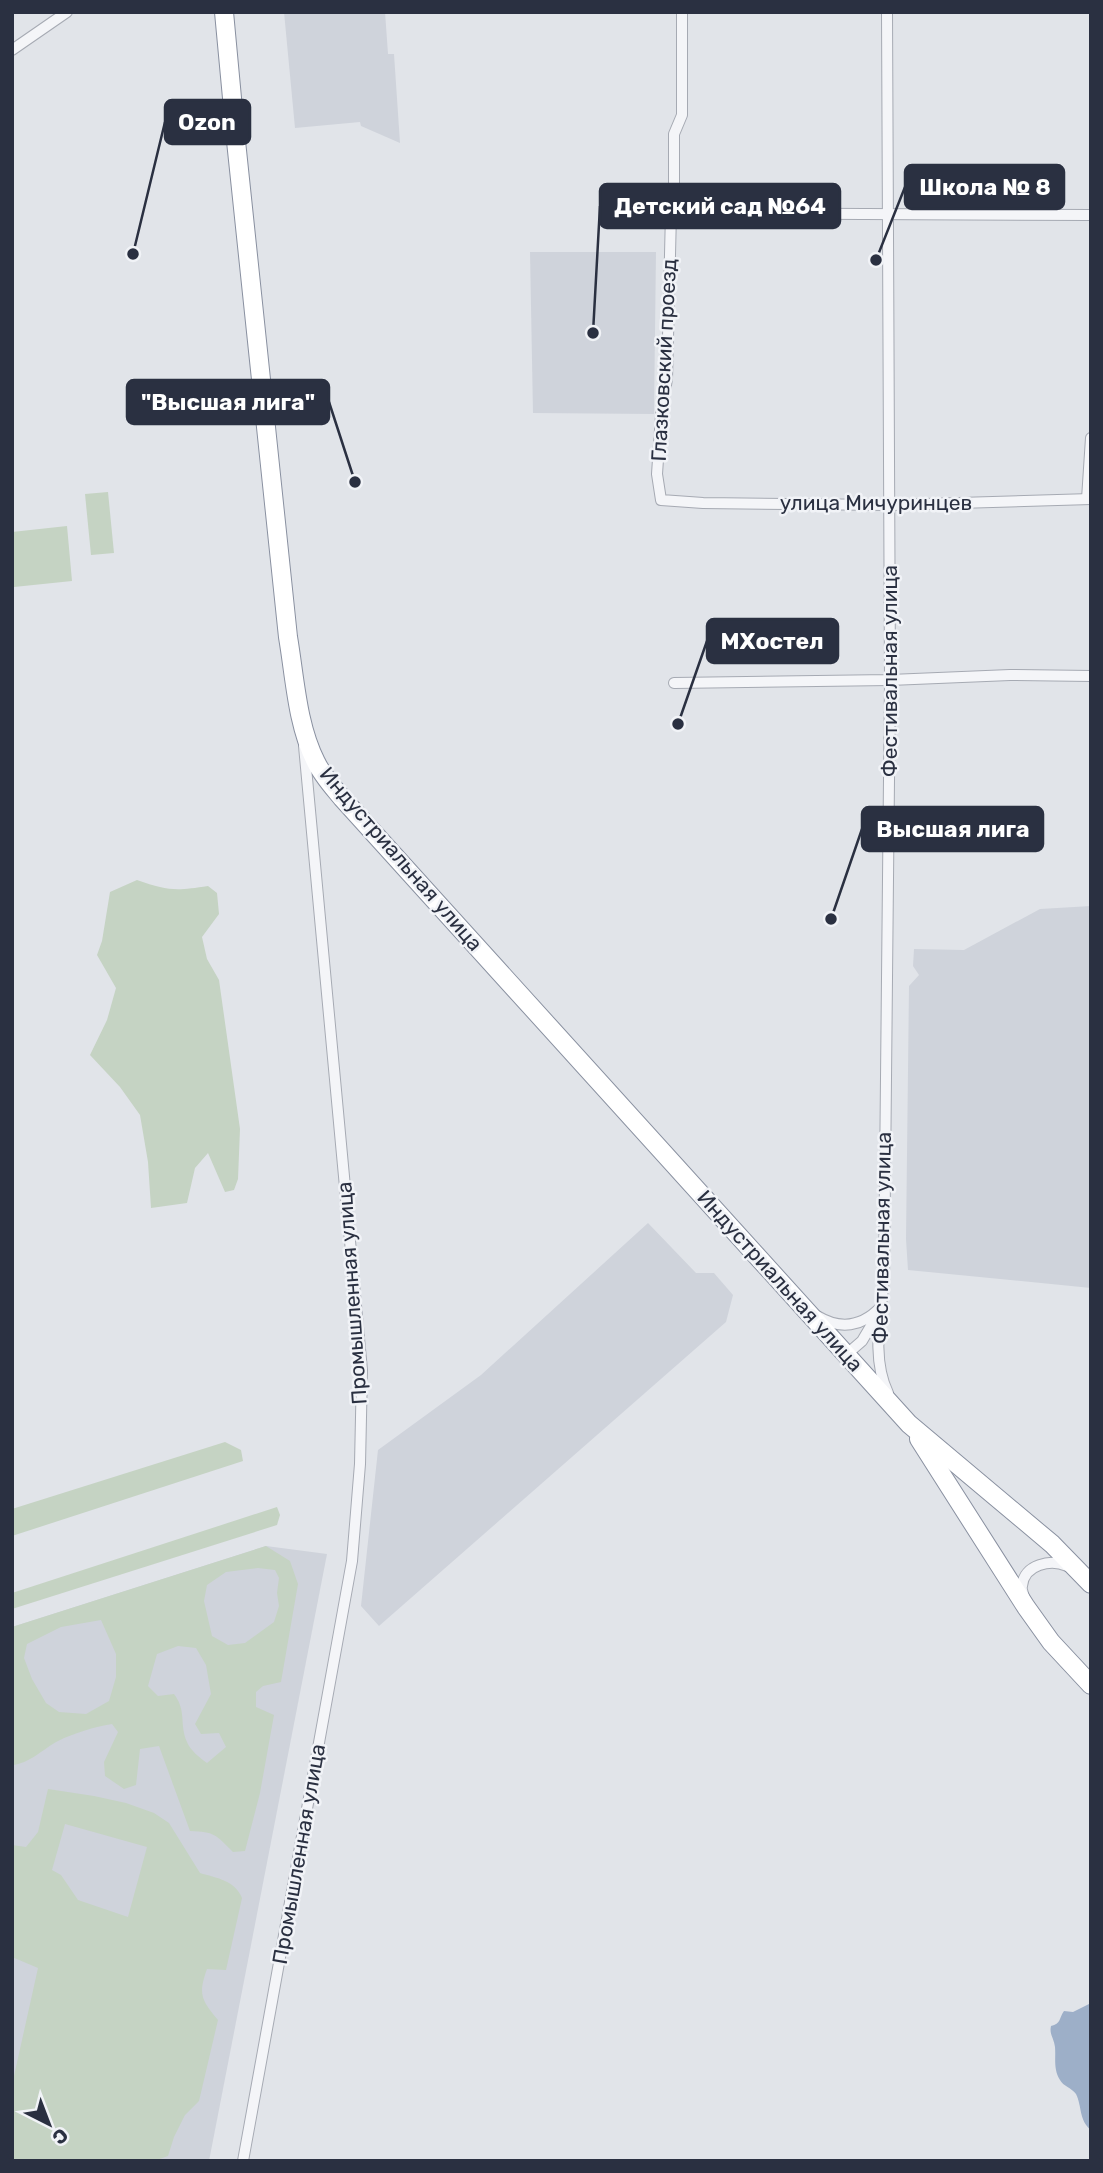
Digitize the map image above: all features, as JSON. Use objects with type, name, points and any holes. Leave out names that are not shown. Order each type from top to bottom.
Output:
[{"type":"highway","name":"Индустриальная улица","points":[[224,12],[289,637],[300,710],[317,764],[342,798],[909,1424],[1052,1544],[1091,1584]]},
{"type":"highway","name":"Индустриальная улица","points":[[909,1424],[1026,1607],[1051,1642],[1091,1685]]},
{"type":"street","points":[[12,50],[67,12]]},
{"type":"street","name":"Глазковский проезд","points":[[661,500],[657,474],[661,415],[667,379],[674,134],[681,115],[682,12]]},
{"type":"street","name":"Фестивальная улица","points":[[887,12],[890,680],[884,1277],[878,1334],[884,1385],[896,1410]]},
{"type":"street","points":[[671,213],[1091,215]]},
{"type":"street","points":[[1089,499],[1091,438]]},
{"type":"street","name":"улица Мичуринцев","points":[[661,500],[891,505],[1089,499]]},
{"type":"street","points":[[674,683],[890,680],[1010,675],[1091,676]]},
{"type":"street","name":"Промышленная улица","points":[[243,2161],[352,1561],[360,1464],[362,1370],[300,710]]},
{"type":"street","points":[[809,1311],[822,1319],[844,1326],[871,1317],[881,1306]]},
{"type":"street","points":[[846,1354],[862,1341],[876,1320],[881,1306]]},
{"type":"street","points":[[1026,1607],[1022,1585],[1029,1572],[1041,1563],[1058,1562],[1077,1570]]},
{"type":"shaded area","points":[[284,12],[385,12],[388,54],[394,54],[400,143],[361,126],[360,122],[295,128]]},
{"type":"shaded area","points":[[530,252],[656,252],[654,414],[533,413]]},
{"type":"shaded area","points":[[1091,906],[1091,1288],[908,1270],[906,1239],[909,986],[919,975],[913,966],[914,949],[964,950],[1040,909]]},
{"type":"shaded area","points":[[648,1223],[696,1273],[714,1273],[733,1295],[726,1322],[379,1626],[361,1606],[378,1450],[481,1375]]},
{"type":"shaded area","points":[[266,1546],[327,1554],[209,2161],[12,2161],[12,1627]]},
{"type":"green space","points":[[108,492],[114,553],[91,555],[85,494]]},
{"type":"green space","points":[[67,526],[72,581],[14,587],[12,532]]},
{"type":"green space","points":[[137,880],[172,889],[208,886],[217,893],[219,914],[202,937],[207,959],[219,980],[240,1129],[238,1179],[234,1190],[225,1192],[208,1153],[195,1168],[187,1203],[151,1208],[148,1162],[140,1115],[120,1087],[90,1055],[107,1020],[116,988],[97,955],[110,892]]},
{"type":"green space","points":[[225,1442],[241,1450],[243,1461],[12,1536],[12,1509]]},
{"type":"green space","points":[[277,1507],[280,1515],[277,1525],[12,1609],[12,1593]]},
{"type":"green space","points":[[266,1546],[290,1561],[298,1584],[281,1682],[263,1686],[256,1692],[256,1707],[274,1715],[260,1793],[245,1851],[233,1852],[214,1835],[190,1831],[159,1746],[140,1749],[136,1785],[124,1789],[105,1776],[104,1762],[118,1732],[112,1724],[71,1735],[30,1759],[12,1765],[12,1627]],"holes":[[[258,1568],[275,1570],[279,1578],[279,1606],[274,1622],[245,1643],[228,1645],[212,1636],[204,1601],[207,1585],[226,1572]],[[101,1620],[116,1654],[116,1677],[109,1701],[86,1714],[59,1712],[46,1703],[24,1658],[27,1644],[61,1627]],[[178,1646],[196,1648],[206,1665],[211,1694],[195,1724],[201,1734],[219,1733],[226,1747],[207,1763],[187,1742],[182,1712],[174,1694],[158,1696],[148,1686],[157,1654]]]},
{"type":"green space","points":[[48,1789],[126,1803],[154,1813],[169,1823],[200,1873],[230,1883],[242,1898],[226,1970],[207,1969],[203,1985],[205,2002],[218,2020],[199,2101],[185,2115],[168,2156],[154,2161],[12,2161],[12,2085],[38,1968],[12,1957],[12,1845],[26,1847],[38,1832]],"holes":[[[65,1824],[147,1847],[128,1917],[78,1900],[61,1875],[52,1870]]]},
{"type":"water","points":[[1091,2003],[1091,2130],[1083,2118],[1076,2094],[1061,2082],[1058,2076],[1051,2026],[1058,2022],[1064,2011],[1073,2012]]},
{"type":"place","name":"Ozon","points":[[133,254]]},
{"type":"place","name":"Школа № 8","points":[[876,260]]},
{"type":"place","name":"Детский сад №64","points":[[593,333]]},
{"type":"place","name":"\"Высшая лига\"","points":[[355,482]]},
{"type":"place","name":"МХостел","points":[[678,724]]},
{"type":"place","name":"Высшая лига","points":[[831,919]]}]
